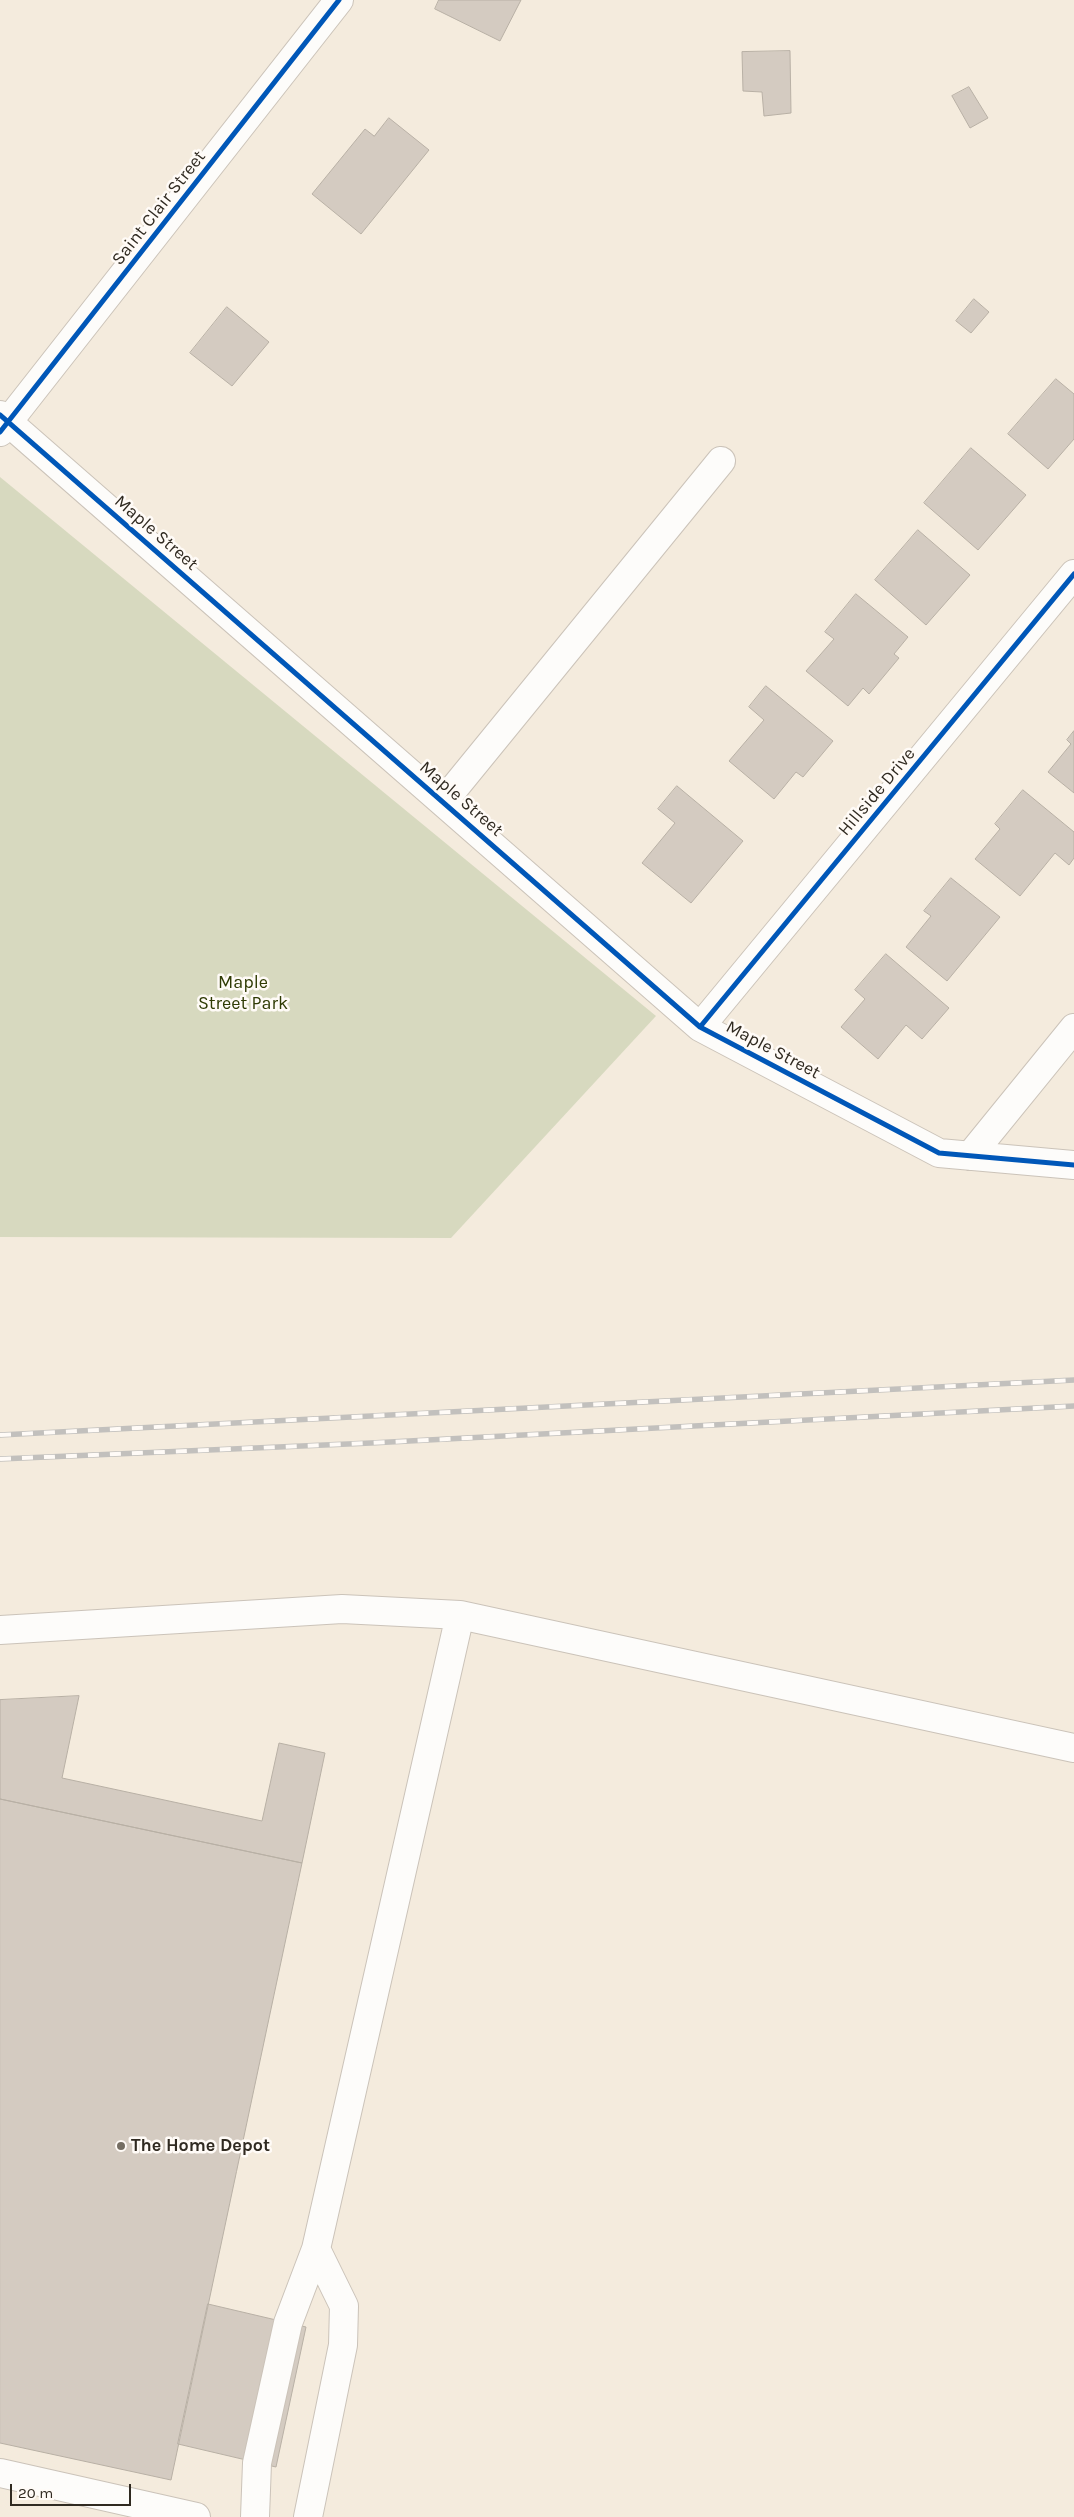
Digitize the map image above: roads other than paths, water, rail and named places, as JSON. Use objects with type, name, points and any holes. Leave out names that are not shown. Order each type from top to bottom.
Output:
[{"type":"street","name":"Saint Clair Street","points":[[3,423],[339,0]]},
{"type":"street","name":"Maple Street","points":[[3,423],[444,802],[700,1027],[939,1153],[970,1156]]},
{"type":"street","points":[[444,802],[721,461]]},
{"type":"street","name":"Hillside Drive","points":[[700,1027],[1074,574]]},
{"type":"street","points":[[970,1156],[1074,1028]]},
{"type":"street","points":[[970,1156],[1074,1165]]},
{"type":"street","points":[[0,1630],[342,1609],[460,1615],[1074,1748]]},
{"type":"street","points":[[255,2517],[257,2463],[288,2323],[316,2249],[460,1615]]},
{"type":"street","points":[[308,2517],[343,2345],[344,2316],[344,2306],[316,2249]]},
{"type":"street","points":[[0,2473],[196,2517]]},
{"type":"railway","points":[[0,1435],[1074,1380]]},
{"type":"railway","points":[[0,1459],[371,1443],[1074,1406]]},
{"type":"place","name":"The Home Depot","points":[[121,2146]]},
{"type":"park label","name":"Maple Street Park","points":[[243,993]]}]
